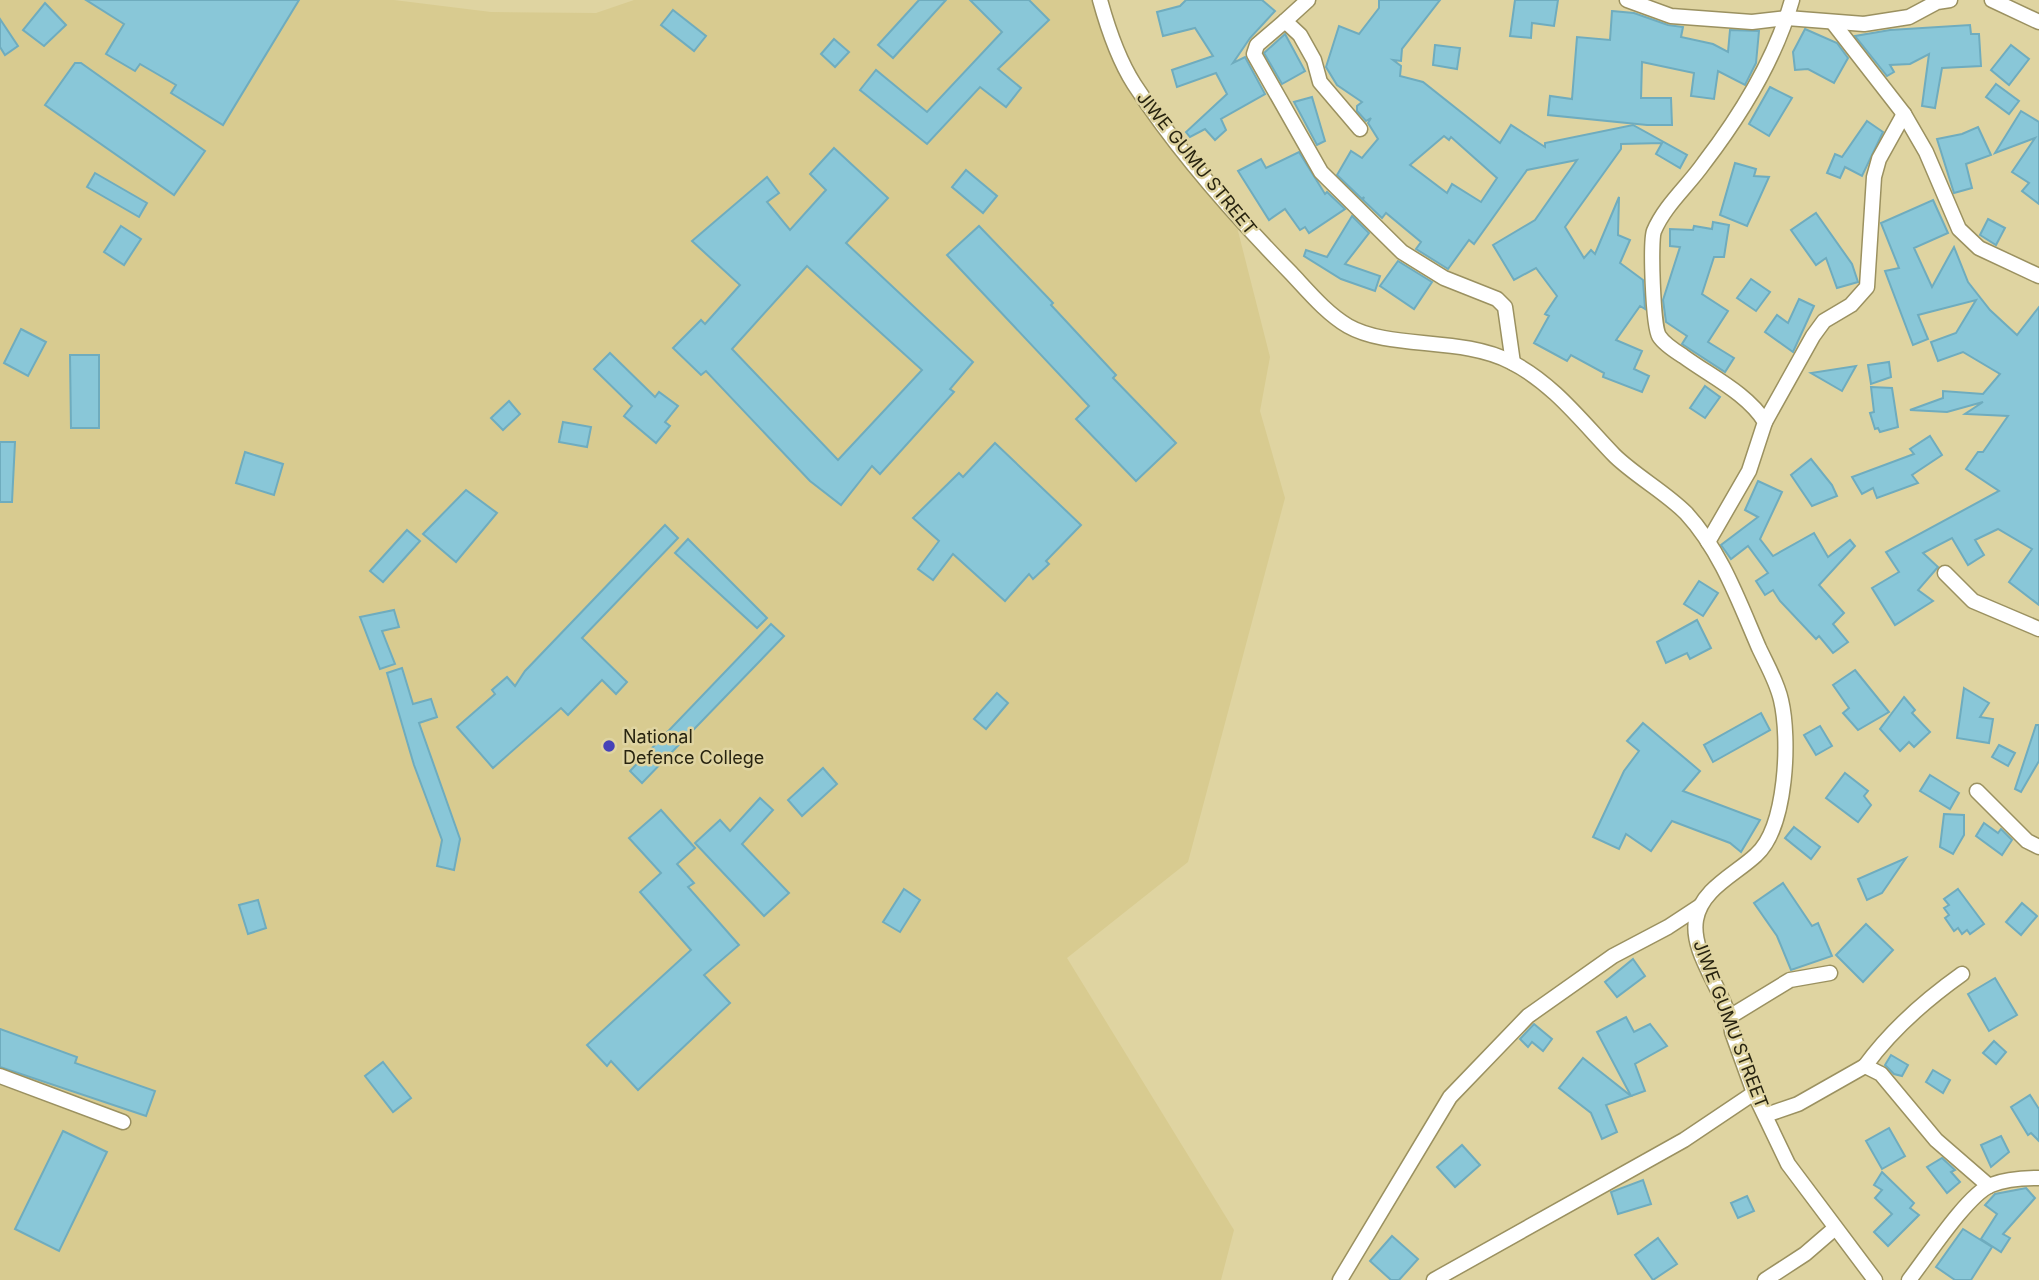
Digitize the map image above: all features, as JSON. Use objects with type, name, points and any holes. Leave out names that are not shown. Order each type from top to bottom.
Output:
[{"type":"street","name":"JIWE GUMU STREET","points":[[1100,0],[1116,49],[1133,83],[1234,214],[1325,307],[1348,326],[1377,336],[1482,351],[1513,363],[1558,395],[1619,459],[1684,512],[1716,552],[1780,696],[1787,730],[1783,778],[1773,829],[1759,853],[1710,893],[1700,906],[1696,937],[1731,1016],[1732,1032],[1754,1093],[1788,1164],[1875,1280]]},
{"type":"street","points":[[1627,0],[1671,16],[1752,22],[1787,18],[1834,24],[1864,24],[1909,17],[1937,2],[1950,0]]},
{"type":"street","points":[[1765,422],[1737,393],[1696,366],[1659,336],[1653,318],[1654,277],[1650,249],[1652,234],[1659,222],[1721,141],[1753,87],[1787,18],[1792,0]]},
{"type":"street","points":[[1992,0],[2039,22]]},
{"type":"street","points":[[1305,1],[1257,46],[1254,54],[1321,172],[1402,253],[1444,278],[1497,299],[1504,307],[1513,363]]},
{"type":"street","points":[[1285,21],[1300,35],[1314,60],[1320,82],[1360,129]]},
{"type":"street","points":[[1834,24],[1904,114],[1926,152],[1959,229],[1979,248],[2037,271]]},
{"type":"street","points":[[1708,542],[1749,471],[1765,422],[1813,336],[1824,321],[1851,305],[1867,288],[1874,177],[1879,159],[1904,114]]},
{"type":"street","points":[[1945,573],[1973,601],[2039,629]]},
{"type":"street","points":[[1977,791],[2027,841],[2039,847]]},
{"type":"street","points":[[1340,1280],[1450,1097],[1528,1016],[1614,956],[1700,906]]},
{"type":"street","points":[[1731,1016],[1790,980],[1830,974]]},
{"type":"street","points":[[1766,1115],[1798,1104],[1865,1066],[1889,1034],[1962,974]]},
{"type":"street","points":[[1865,1066],[1881,1074],[1911,1114],[1936,1140],[1989,1186]]},
{"type":"street","points":[[0,1076],[123,1122]]},
{"type":"street","points":[[1434,1280],[1684,1140],[1754,1093]]},
{"type":"street","points":[[1909,1280],[1971,1201],[1989,1186],[2021,1178],[2039,1178]]},
{"type":"street","points":[[1765,1280],[1805,1254],[1835,1229]]},
{"type":"shaded area","name":"National Defence College","points":[[0,0],[394,0],[491,12],[596,13],[634,0],[1105,0],[1137,96],[1237,227],[1270,357],[1260,411],[1285,498],[1188,862],[1067,958],[1234,1230],[1221,1280],[0,1280]]},
{"type":"building","points":[[86,0],[299,0],[223,125],[171,93],[176,85],[140,64],[135,71],[106,54],[124,24]]},
{"type":"building","points":[[919,0],[946,0],[893,58],[878,45]]},
{"type":"building","points":[[970,0],[1029,0],[1049,20],[998,69],[1021,88],[1006,107],[980,87],[927,144],[860,90],[876,70],[927,112],[1002,32]]},
{"type":"building","points":[[1186,0],[1262,0],[1275,11],[1250,38],[1233,63],[1245,57],[1265,94],[1221,119],[1226,130],[1215,140],[1205,129],[1190,137],[1186,132],[1227,94],[1216,73],[1177,87],[1172,70],[1213,56],[1195,28],[1163,36],[1157,12],[1180,6]]},
{"type":"building","points":[[1379,0],[1440,0],[1402,49],[1401,61],[1393,60],[1401,66],[1400,76],[1423,82],[1500,143],[1511,125],[1545,147],[1545,143],[1633,125],[1687,155],[1680,168],[1656,154],[1662,143],[1621,144],[1621,149],[1565,227],[1584,258],[1591,250],[1595,254],[1619,197],[1618,235],[1630,240],[1620,263],[1643,280],[1645,309],[1640,306],[1616,340],[1642,351],[1634,369],[1649,376],[1642,392],[1603,377],[1604,373],[1571,355],[1567,361],[1534,343],[1549,316],[1545,314],[1557,296],[1536,268],[1514,280],[1493,245],[1535,220],[1577,160],[1527,170],[1474,244],[1469,240],[1448,269],[1416,249],[1421,242],[1386,213],[1382,218],[1363,200],[1364,197],[1362,199],[1337,175],[1351,151],[1362,158],[1378,139],[1368,123],[1371,118],[1366,121],[1357,111],[1357,106],[1362,102],[1337,85],[1326,67],[1339,26],[1359,34],[1379,8]],"holes":[[[1444,136],[1449,140],[1451,137],[1497,178],[1481,202],[1452,184],[1447,193],[1410,165]]]},
{"type":"building","points":[[1515,0],[1558,0],[1554,26],[1532,23],[1531,38],[1510,36]]},
{"type":"building","points":[[45,3],[66,25],[44,46],[23,30]]},
{"type":"building","points":[[673,10],[706,36],[694,51],[661,25]]},
{"type":"building","points":[[1612,11],[1634,13],[1668,25],[1683,27],[1681,37],[1713,44],[1728,52],[1730,30],[1759,31],[1756,63],[1745,85],[1718,71],[1714,99],[1691,96],[1694,73],[1642,62],[1641,98],[1671,98],[1672,125],[1548,115],[1550,96],[1572,99],[1577,37],[1610,40]]},
{"type":"building","points":[[0,19],[18,46],[5,55],[0,47]]},
{"type":"building","points":[[1970,25],[1971,34],[1979,34],[1981,66],[1942,68],[1935,108],[1922,106],[1929,54],[1910,64],[1890,65],[1894,72],[1887,76],[1855,36],[1890,30]]},
{"type":"building","points":[[1805,29],[1837,43],[1848,58],[1834,83],[1808,69],[1795,70],[1793,52]]},
{"type":"building","points":[[1285,34],[1305,71],[1282,84],[1264,53]]},
{"type":"building","points":[[834,39],[849,52],[835,67],[821,54]]},
{"type":"building","points":[[1435,45],[1460,48],[1457,69],[1433,65]]},
{"type":"building","points":[[2011,45],[2029,59],[2009,85],[1991,70]]},
{"type":"building","points":[[75,63],[81,63],[205,151],[174,195],[45,105]]},
{"type":"building","points":[[1996,84],[2019,101],[2009,114],[1986,97]]},
{"type":"building","points":[[1770,87],[1792,98],[1769,136],[1749,124]]},
{"type":"building","points":[[1312,97],[1325,141],[1317,145],[1294,102]]},
{"type":"building","points":[[2021,111],[2039,122],[2039,204],[2022,191],[2029,183],[2012,172],[2035,138],[1995,153]]},
{"type":"building","points":[[1867,121],[1883,132],[1862,176],[1845,167],[1840,178],[1827,173],[1835,154],[1842,157]]},
{"type":"building","points":[[1978,127],[1991,155],[1966,164],[1972,188],[1954,193],[1937,139],[1962,134]]},
{"type":"building","points":[[834,148],[888,198],[846,243],[973,362],[950,389],[954,392],[880,474],[872,466],[841,505],[810,481],[706,371],[701,375],[673,348],[701,320],[705,324],[740,285],[692,241],[767,177],[779,193],[767,202],[790,230],[826,190],[810,174]],"holes":[[[807,266],[922,370],[838,460],[732,349]]]},
{"type":"building","points":[[1299,152],[1325,194],[1327,192],[1345,209],[1309,233],[1305,227],[1300,230],[1285,209],[1269,220],[1238,171],[1261,159],[1266,168]]},
{"type":"building","points":[[1735,163],[1756,169],[1754,176],[1769,177],[1747,226],[1720,215]]},
{"type":"building","points":[[966,170],[997,196],[983,213],[952,187]]},
{"type":"building","points":[[95,173],[147,203],[139,217],[87,187]]},
{"type":"building","points":[[1933,200],[1948,233],[1914,248],[1932,287],[1954,247],[1968,282],[1990,310],[2017,335],[2039,307],[2039,605],[2009,582],[2032,549],[1998,529],[1975,540],[1984,555],[1968,565],[1952,538],[1923,553],[1938,567],[1918,590],[1933,601],[1895,625],[1872,588],[1899,572],[1886,552],[1999,491],[1966,469],[1978,452],[1983,452],[2008,416],[1965,414],[1983,402],[1947,412],[1910,410],[1943,398],[1943,391],[1983,394],[2000,374],[1963,352],[1938,361],[1931,342],[1956,333],[1976,300],[1918,315],[1928,339],[1913,345],[1885,271],[1899,268],[1881,223]]},
{"type":"building","points":[[1816,213],[1852,264],[1858,282],[1837,288],[1826,258],[1816,265],[1791,230]]},
{"type":"building","points":[[1352,216],[1369,233],[1345,264],[1380,276],[1375,291],[1341,279],[1304,256],[1306,250],[1327,257]]},
{"type":"building","points":[[1988,219],[2005,228],[1996,245],[1980,235]]},
{"type":"building","points":[[1713,222],[1729,225],[1724,257],[1714,257],[1702,294],[1728,311],[1708,342],[1734,358],[1725,372],[1682,344],[1687,336],[1666,322],[1663,300],[1680,247],[1670,246],[1670,229],[1693,230],[1694,226],[1712,229]]},
{"type":"building","points":[[121,226],[141,239],[124,265],[104,252]]},
{"type":"building","points":[[979,226],[1053,303],[1051,305],[1116,375],[1113,378],[1176,443],[1136,481],[1076,419],[1089,406],[947,255]]},
{"type":"building","points":[[1398,261],[1432,282],[1414,309],[1380,286]]},
{"type":"building","points":[[1751,279],[1770,292],[1756,311],[1737,298]]},
{"type":"building","points":[[1799,299],[1814,306],[1793,352],[1765,332],[1777,315],[1788,323]]},
{"type":"building","points":[[21,329],[46,342],[28,376],[4,363]]},
{"type":"building","points":[[610,353],[655,397],[659,392],[678,406],[665,422],[670,426],[656,443],[624,416],[632,406],[594,369]]},
{"type":"building","points":[[70,355],[99,355],[99,428],[71,428]]},
{"type":"building","points":[[1889,362],[1891,377],[1871,384],[1868,365]]},
{"type":"building","points":[[1856,366],[1842,391],[1811,373]]},
{"type":"building","points":[[1705,386],[1720,397],[1705,418],[1690,408]]},
{"type":"building","points":[[1871,387],[1892,388],[1898,427],[1880,432],[1878,428],[1875,429],[1870,413],[1874,412]]},
{"type":"building","points":[[509,401],[520,414],[503,430],[491,418]]},
{"type":"building","points":[[563,422],[591,427],[587,447],[559,442]]},
{"type":"building","points":[[1930,436],[1942,455],[1912,475],[1918,483],[1877,498],[1873,488],[1862,494],[1852,477],[1914,454],[1910,449]]},
{"type":"building","points":[[0,442],[15,442],[12,502],[0,502]]},
{"type":"building","points":[[995,443],[1081,525],[1046,561],[1049,564],[1033,579],[1029,574],[1005,601],[953,554],[933,580],[918,569],[939,541],[913,518],[959,473],[963,477]]},
{"type":"building","points":[[245,452],[283,464],[274,495],[236,483]]},
{"type":"building","points":[[1811,459],[1832,485],[1837,496],[1812,506],[1791,475]]},
{"type":"building","points":[[1758,481],[1782,492],[1760,539],[1773,556],[1814,533],[1828,557],[1850,540],[1855,546],[1819,585],[1844,613],[1833,624],[1848,642],[1833,653],[1819,636],[1816,639],[1773,590],[1765,595],[1756,581],[1768,573],[1748,546],[1731,559],[1721,545],[1758,517],[1745,510]]},
{"type":"building","points":[[466,490],[497,513],[456,562],[423,534]]},
{"type":"building","points":[[665,525],[678,538],[582,638],[627,682],[616,694],[602,680],[568,715],[561,708],[493,768],[457,727],[495,694],[492,690],[507,677],[515,686],[525,671]]},
{"type":"building","points":[[407,530],[420,541],[383,582],[370,571]]},
{"type":"building","points":[[688,539],[767,618],[757,628],[675,553]]},
{"type":"building","points":[[1699,581],[1718,593],[1703,616],[1684,604]]},
{"type":"building","points":[[394,610],[399,627],[382,631],[395,664],[380,669],[360,617]]},
{"type":"building","points":[[1697,620],[1711,648],[1690,659],[1687,653],[1666,663],[1657,642]]},
{"type":"building","points":[[771,624],[784,636],[642,783],[630,771]]},
{"type":"building","points":[[402,668],[413,704],[431,699],[437,717],[419,723],[460,839],[454,870],[437,866],[442,840],[414,765],[387,673]]},
{"type":"building","points":[[1855,670],[1889,712],[1858,730],[1843,713],[1849,708],[1833,685]]},
{"type":"building","points":[[1964,688],[1989,703],[1980,717],[1993,719],[1989,743],[1957,738]]},
{"type":"building","points":[[997,693],[1008,703],[986,729],[974,719]]},
{"type":"building","points":[[1904,697],[1915,710],[1912,713],[1930,732],[1914,747],[1909,742],[1900,751],[1880,729]]},
{"type":"building","points":[[1761,713],[1770,730],[1713,762],[1704,745]]},
{"type":"building","points":[[1643,723],[1700,771],[1683,791],[1760,820],[1741,852],[1730,843],[1672,821],[1651,851],[1626,834],[1619,849],[1593,837],[1624,771],[1639,751],[1627,741]]},
{"type":"building","points":[[2036,725],[2039,725],[2039,761],[2021,792],[2015,789]]},
{"type":"building","points":[[1820,726],[1832,746],[1816,755],[1804,735]]},
{"type":"building","points":[[1999,745],[2015,753],[2008,766],[1992,757]]},
{"type":"building","points":[[823,768],[837,784],[802,816],[788,800]]},
{"type":"building","points":[[1845,773],[1868,791],[1864,796],[1871,805],[1858,822],[1826,798]]},
{"type":"building","points":[[1930,775],[1959,793],[1950,809],[1920,791]]},
{"type":"building","points":[[760,798],[773,810],[742,844],[789,893],[764,916],[695,843],[720,820],[730,831]]},
{"type":"building","points":[[661,810],[695,848],[677,864],[694,883],[688,887],[739,945],[704,975],[730,1003],[638,1090],[611,1061],[607,1066],[587,1045],[691,950],[640,892],[661,873],[629,838]]},
{"type":"building","points":[[1944,814],[1964,815],[1964,835],[1953,854],[1940,847]]},
{"type":"building","points":[[1984,823],[1998,833],[2001,829],[2012,840],[2002,855],[1976,836]]},
{"type":"building","points":[[1794,827],[1820,847],[1811,859],[1785,838]]},
{"type":"building","points":[[1906,858],[1882,893],[1867,900],[1858,879]]},
{"type":"building","points":[[1783,883],[1812,926],[1818,923],[1832,956],[1791,970],[1777,936],[1754,903]]},
{"type":"building","points":[[904,889],[920,900],[900,932],[883,922]]},
{"type":"building","points":[[1958,889],[1984,924],[1970,934],[1967,930],[1962,934],[1958,928],[1954,931],[1945,918],[1949,915],[1944,908],[1949,905],[1944,899]]},
{"type":"building","points":[[258,900],[266,928],[248,934],[239,905]]},
{"type":"building","points":[[2022,903],[2037,916],[2021,935],[2006,922]]},
{"type":"building","points":[[1866,924],[1893,950],[1863,982],[1836,955]]},
{"type":"building","points":[[1633,959],[1645,976],[1617,997],[1605,982]]},
{"type":"building","points":[[1995,978],[2017,1015],[1989,1031],[1968,994]]},
{"type":"building","points":[[1626,1017],[1634,1032],[1650,1024],[1667,1046],[1635,1064],[1645,1091],[1631,1096],[1597,1032]]},
{"type":"building","points":[[1534,1024],[1552,1039],[1543,1051],[1532,1042],[1528,1047],[1520,1039]]},
{"type":"building","points":[[0,1029],[77,1057],[75,1063],[155,1091],[146,1116],[0,1067]]},
{"type":"building","points":[[1994,1041],[2006,1052],[1996,1064],[1983,1053]]},
{"type":"building","points":[[1891,1055],[1908,1065],[1902,1076],[1894,1074],[1885,1065]]},
{"type":"building","points":[[1583,1058],[1631,1096],[1606,1105],[1617,1132],[1602,1139],[1591,1113],[1559,1088]]},
{"type":"building","points":[[383,1062],[411,1098],[393,1112],[365,1076]]},
{"type":"building","points":[[1933,1070],[1950,1080],[1943,1093],[1926,1082]]},
{"type":"building","points":[[2030,1095],[2039,1109],[2039,1141],[2031,1133],[2028,1135],[2011,1107]]},
{"type":"building","points":[[1889,1128],[1905,1156],[1882,1169],[1866,1141]]},
{"type":"building","points":[[63,1131],[107,1152],[59,1251],[15,1229]]},
{"type":"building","points":[[2001,1136],[2009,1152],[1991,1167],[1981,1145]]},
{"type":"building","points":[[1462,1145],[1480,1165],[1455,1187],[1437,1167]]},
{"type":"building","points":[[1942,1158],[1955,1170],[1951,1172],[1960,1182],[1947,1193],[1927,1167]]},
{"type":"building","points":[[1882,1172],[1914,1203],[1910,1208],[1919,1215],[1888,1246],[1874,1232],[1892,1214],[1875,1198],[1882,1190],[1874,1185]]},
{"type":"building","points":[[1643,1180],[1651,1204],[1618,1214],[1611,1192]]},
{"type":"building","points":[[2026,1188],[2035,1198],[2003,1234],[2010,1238],[2001,1252],[1981,1239],[1997,1214],[1985,1205],[1995,1194]]},
{"type":"building","points":[[1747,1196],[1754,1211],[1738,1218],[1731,1203]]},
{"type":"building","points":[[1963,1229],[1992,1247],[1971,1280],[1955,1280],[1936,1267]]},
{"type":"building","points":[[1392,1236],[1418,1259],[1399,1280],[1391,1280],[1370,1261]]},
{"type":"building","points":[[1658,1238],[1677,1264],[1653,1280],[1635,1255]]},
{"type":"place","name":"National Defence College","points":[[609,746]]}]
